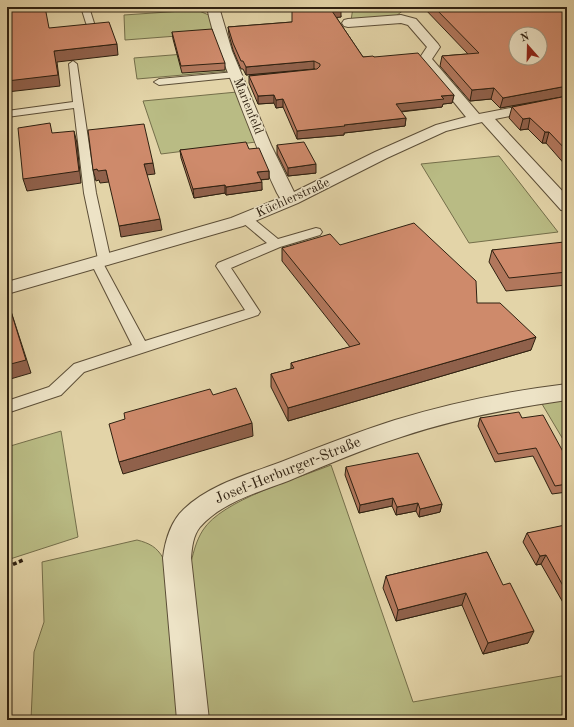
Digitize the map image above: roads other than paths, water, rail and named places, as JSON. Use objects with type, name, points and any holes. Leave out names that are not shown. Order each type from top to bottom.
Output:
[{"type":"street","name":"Marienfeld","points":[[213,7],[215,18],[282,186],[285,193],[292,199]]},
{"type":"street","points":[[348,23],[401,19],[412,22],[434,47],[425,59],[480,118],[566,203]]},
{"type":"street","name":"Küchlerstraße","points":[[7,288],[211,231],[246,219],[292,199],[440,128],[480,118],[567,102]]},
{"type":"street","name":"Josef-Herburger-Straße","points":[[193,720],[177,558],[178,543],[184,529],[196,514],[208,505],[228,495],[372,437],[468,409],[567,392]]},
{"type":"lane","points":[[85,7],[90,23]]},
{"type":"lane","points":[[73,64],[90,194],[101,262],[141,347]]},
{"type":"lane","points":[[159,82],[239,78]]},
{"type":"lane","points":[[7,114],[78,104]]},
{"type":"lane","points":[[246,219],[276,244]]},
{"type":"lane","points":[[7,407],[55,391],[79,368],[253,312],[223,266],[276,244],[316,232]]}]
